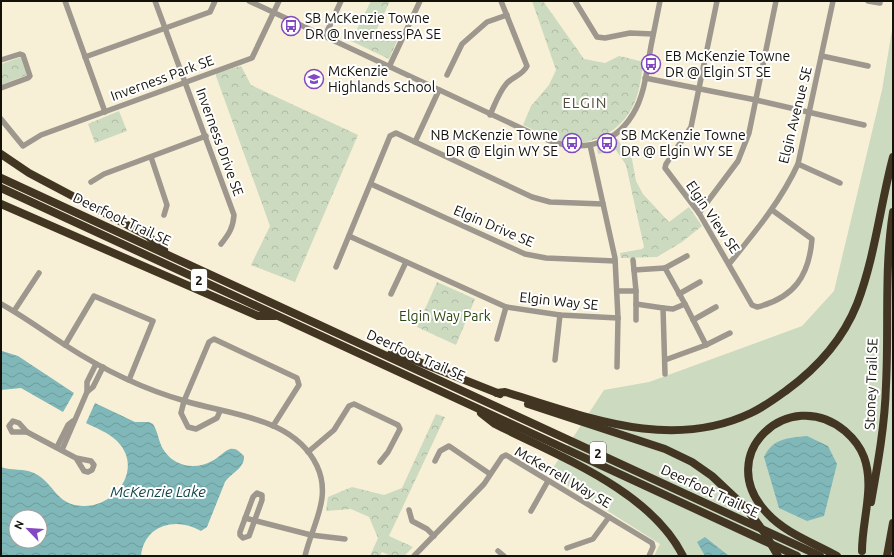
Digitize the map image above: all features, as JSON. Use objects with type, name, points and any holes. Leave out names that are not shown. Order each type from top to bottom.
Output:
[{"type":"highway","points":[[1,154],[29,174],[148,236],[170,256]]},
{"type":"highway","points":[[497,393],[505,392],[604,422],[633,428],[663,431],[688,429],[732,420],[768,403],[809,372],[837,341],[846,325],[864,284],[893,157]]},
{"type":"highway","name":"Deerfoot Trail SE","points":[[1,178],[820,556]]},
{"type":"highway","name":"Deerfoot Trail SE","points":[[1,189],[797,556]]},
{"type":"highway","points":[[1,204],[258,316],[278,316]]},
{"type":"highway","name":"Stoney Trail SE","points":[[861,553],[878,464],[885,403],[886,289],[893,212]]},
{"type":"highway","points":[[375,351],[409,358],[497,393],[665,450],[692,462],[712,476],[746,508],[764,532],[778,556]]},
{"type":"highway","points":[[474,407],[493,423],[603,479],[628,495],[648,511],[667,530],[682,556]]},
{"type":"highway","points":[[837,556],[784,527],[773,519],[758,503],[749,485],[748,466],[753,450],[764,433],[779,422],[798,417],[823,419],[843,429],[857,444],[864,458],[868,477],[861,553]]},
{"type":"highway","points":[[887,556],[893,523]]},
{"type":"street","points":[[65,1],[105,112]]},
{"type":"street","name":"Inverness Drive SE","points":[[155,1],[234,215],[233,226],[221,244]]},
{"type":"street","points":[[85,57],[210,12],[215,1]]},
{"type":"street","points":[[249,1],[490,115],[556,144],[569,147],[590,146],[611,136],[633,114],[645,78],[660,1]]},
{"type":"street","name":"Inverness Park SE","points":[[1,119],[23,146],[41,135],[252,58],[279,1]]},
{"type":"street","points":[[325,36],[341,1]]},
{"type":"street","points":[[389,67],[420,1]]},
{"type":"street","points":[[490,115],[498,96],[507,84],[524,72],[527,66],[501,1]]},
{"type":"street","points":[[575,1],[597,37],[605,38],[630,33],[653,34]]},
{"type":"street","name":"Elgin View SE","points":[[717,1],[691,127],[666,164],[665,168],[699,213],[752,306],[757,308],[779,300],[794,289],[803,276],[811,250],[812,239],[772,210]]},
{"type":"street","points":[[699,213],[738,161],[749,133],[776,1]]},
{"type":"street","name":"Elgin Avenue SE","points":[[729,264],[772,210],[787,187],[798,164],[810,114],[833,1]]},
{"type":"street","points":[[868,1],[880,3]]},
{"type":"street","points":[[447,75],[462,44],[487,22],[507,15]]},
{"type":"street","points":[[1,60],[20,54],[23,55],[30,76],[1,88]]},
{"type":"street","points":[[822,56],[868,66]]},
{"type":"street","points":[[645,78],[756,100],[810,114],[864,125]]},
{"type":"street","points":[[415,142],[439,90]]},
{"type":"street","points":[[336,267],[390,136],[396,133],[532,197],[550,202],[603,204]]},
{"type":"street","points":[[91,182],[104,174],[206,136]]},
{"type":"street","name":"Elgin Way SE","points":[[350,236],[506,307],[560,315],[618,318],[615,262],[590,146]]},
{"type":"street","points":[[151,156],[167,205],[164,215]]},
{"type":"street","points":[[798,164],[840,183]]},
{"type":"street","name":"Elgin Drive SE","points":[[371,184],[525,254],[546,258],[615,262]]},
{"type":"street","points":[[634,270],[665,268],[687,256]]},
{"type":"street","points":[[633,260],[636,291],[636,320]]},
{"type":"street","points":[[391,294],[406,262]]},
{"type":"street","points":[[665,268],[706,344]]},
{"type":"street","points":[[14,312],[39,273]]},
{"type":"street","points":[[679,294],[700,282]]},
{"type":"street","points":[[617,291],[636,291]]},
{"type":"street","points":[[65,345],[94,296],[153,321],[129,380]]},
{"type":"street","points":[[1,304],[96,364],[129,380],[184,401],[256,419],[273,426],[292,438],[308,452],[319,470],[323,491],[321,508],[305,556]]},
{"type":"street","points":[[636,304],[673,309],[685,304]]},
{"type":"street","points":[[497,339],[506,307]]},
{"type":"street","points":[[693,320],[716,307]]},
{"type":"street","points":[[663,308],[665,374]]},
{"type":"street","points":[[556,360],[560,315]]},
{"type":"street","points":[[617,367],[618,318]]},
{"type":"street","points":[[665,360],[730,333]]},
{"type":"street","points":[[220,411],[217,418],[196,429],[188,427],[182,413],[184,401],[209,342],[214,340],[297,378],[299,385],[273,426]]},
{"type":"street","points":[[59,449],[73,428],[73,421],[87,392],[87,382],[96,364]]},
{"type":"street","points":[[87,392],[94,387],[103,367]]},
{"type":"street","points":[[308,452],[332,432],[350,406],[354,404],[398,424],[400,429],[388,452],[380,462]]},
{"type":"street","points":[[27,432],[76,458]]},
{"type":"street","points":[[435,461],[440,451],[449,446],[490,474]]},
{"type":"street","name":"McKerrell Way SE","points":[[416,555],[484,484],[502,457],[506,455],[652,543],[653,547],[649,556]]},
{"type":"street","points":[[531,511],[548,481]]},
{"type":"street","points":[[259,493],[262,497],[254,521],[248,537],[243,538],[240,533],[245,518],[254,495],[259,493]]},
{"type":"street","points":[[409,510],[412,521],[427,529],[434,536]]},
{"type":"street","points":[[567,548],[593,539],[609,517]]},
{"type":"street","points":[[245,518],[312,535],[345,539]]},
{"type":"street","points":[[498,551],[504,556]]},
{"type":"green space","points":[[371,1],[390,1],[376,31],[397,41],[389,59],[351,41]]},
{"type":"green space","points":[[532,1],[543,1],[584,59],[605,63],[619,56],[644,62],[639,89],[629,114],[614,129],[595,140],[574,143],[558,141],[523,125],[531,106],[549,85],[556,70]]},
{"type":"green space","points":[[893,24],[893,556],[654,556],[660,544],[549,474],[604,390],[649,382],[802,326],[834,291],[882,90]]},
{"type":"green space","points":[[21,57],[27,75],[1,85],[1,64]]},
{"type":"green space","points":[[241,66],[251,85],[358,135],[295,282],[251,265],[270,226],[216,76],[216,73]]},
{"type":"green space","points":[[119,111],[127,131],[95,143],[88,124]]},
{"type":"green space","points":[[617,139],[632,159],[636,181],[643,194],[669,222],[689,207],[702,226],[682,242],[657,257],[621,258],[620,253],[642,249],[644,247],[626,165],[616,150],[598,154],[597,148]]},
{"type":"green space","name":"Elgin Way Park","points":[[437,282],[475,299],[456,345],[417,327]]},
{"type":"green space","points":[[436,414],[445,417],[389,536],[413,547],[404,556],[391,556],[382,552],[380,556],[370,556],[378,538],[369,517],[351,509],[326,511],[328,497],[352,487],[384,495],[402,488]]},
{"type":"water","points":[[2,351],[18,356],[74,393],[63,412],[21,388],[1,390]]},
{"type":"water","name":"McKenzie Lake","points":[[95,403],[135,422],[149,422],[153,424],[165,452],[180,464],[187,466],[199,466],[206,464],[230,449],[238,451],[244,456],[244,460],[240,467],[225,482],[207,527],[201,531],[191,526],[182,524],[163,526],[148,537],[143,545],[141,556],[1,556],[1,467],[34,473],[47,482],[66,502],[83,506],[95,505],[106,500],[115,493],[127,474],[128,463],[125,452],[114,438],[86,423]]},
{"type":"water","points":[[807,436],[828,446],[837,464],[824,516],[807,521],[779,508],[764,457],[772,446],[782,440]]},
{"type":"water","points":[[705,537],[729,556],[705,556],[697,542]]},
{"type":"place","name":"SB McKenzie Towne DR @ Inverness PA SE","points":[[291,26]]},
{"type":"place","name":"EB McKenzie Towne DR @ Elgin ST SE","points":[[651,64]]},
{"type":"place","name":"McKenzie Highlands School","points":[[314,79]]},
{"type":"place","name":"NB McKenzie Towne DR @ Elgin WY SE","points":[[572,143]]},
{"type":"place","name":"SB McKenzie Towne DR @ Elgin WY SE","points":[[607,143]]},
{"type":"district","name":"ELGIN","points":[[585,102]]}]
